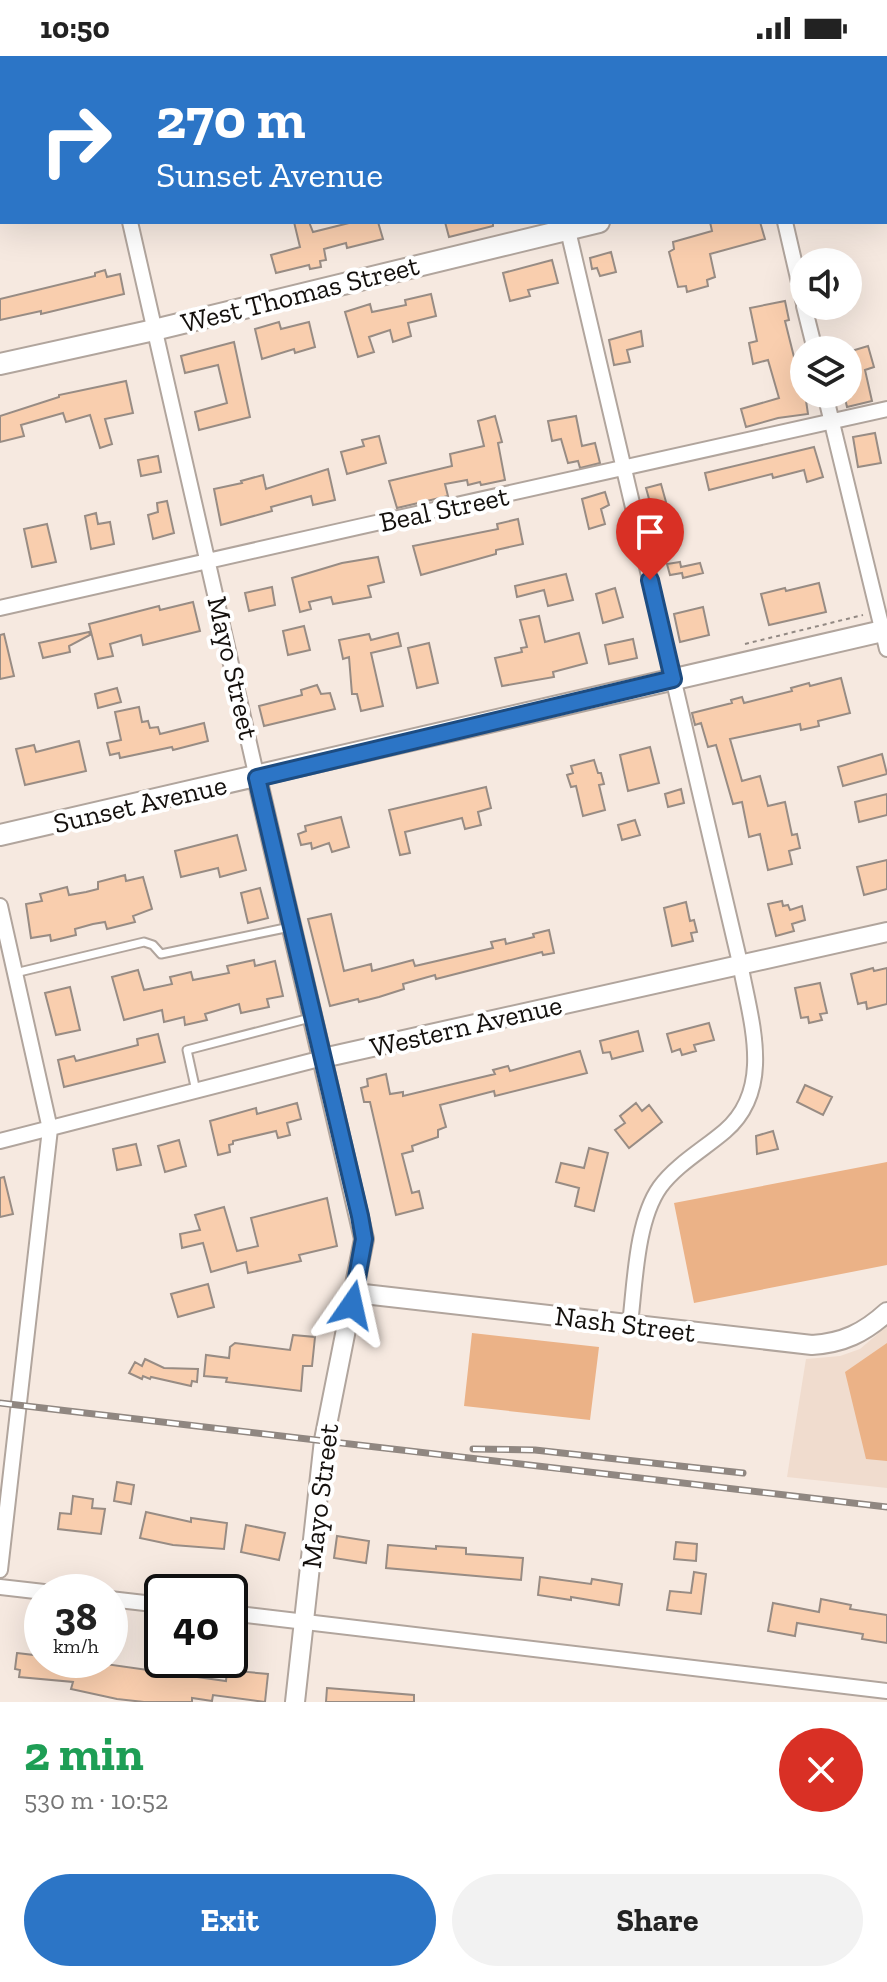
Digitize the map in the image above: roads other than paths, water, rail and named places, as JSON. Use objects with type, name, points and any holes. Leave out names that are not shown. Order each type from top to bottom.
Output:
[{"type":"main road","name":"West Thomas Street","points":[[0,364],[154,330],[566,226]]},
{"type":"main road","name":"Sunset Avenue","points":[[0,835],[257,778],[673,679],[886,636]]},
{"type":"street","name":"Mayo Street","points":[[130,224],[364,1239],[324,1440],[295,1702]]},
{"type":"street","points":[[785,224],[791,248]]},
{"type":"street","points":[[566,226],[740,963],[756,1058],[755,1079],[740,1115],[731,1126],[676,1170],[660,1188],[650,1208],[642,1235],[630,1324]]},
{"type":"street","points":[[828,408],[886,636]]},
{"type":"street","name":"Beal Street","points":[[0,608],[887,409]]},
{"type":"street","points":[[0,906],[50,1129],[0,1570]]},
{"type":"street","name":"Western Avenue","points":[[0,1141],[323,1058],[887,932]]},
{"type":"street","name":"Nash Street","points":[[355,1293],[812,1345],[844,1341],[870,1327],[887,1312]]},
{"type":"street","points":[[0,1587],[24,1590]]},
{"type":"street","points":[[248,1615],[887,1691]]},
{"type":"lane","points":[[15,973],[144,942],[153,945],[161,954],[292,926]]},
{"type":"lane","points":[[196,1091],[187,1050],[314,1017]]},
{"type":"railway","points":[[0,1403],[887,1507]]},
{"type":"railway","points":[[473,1449],[535,1450],[743,1473]]}]
